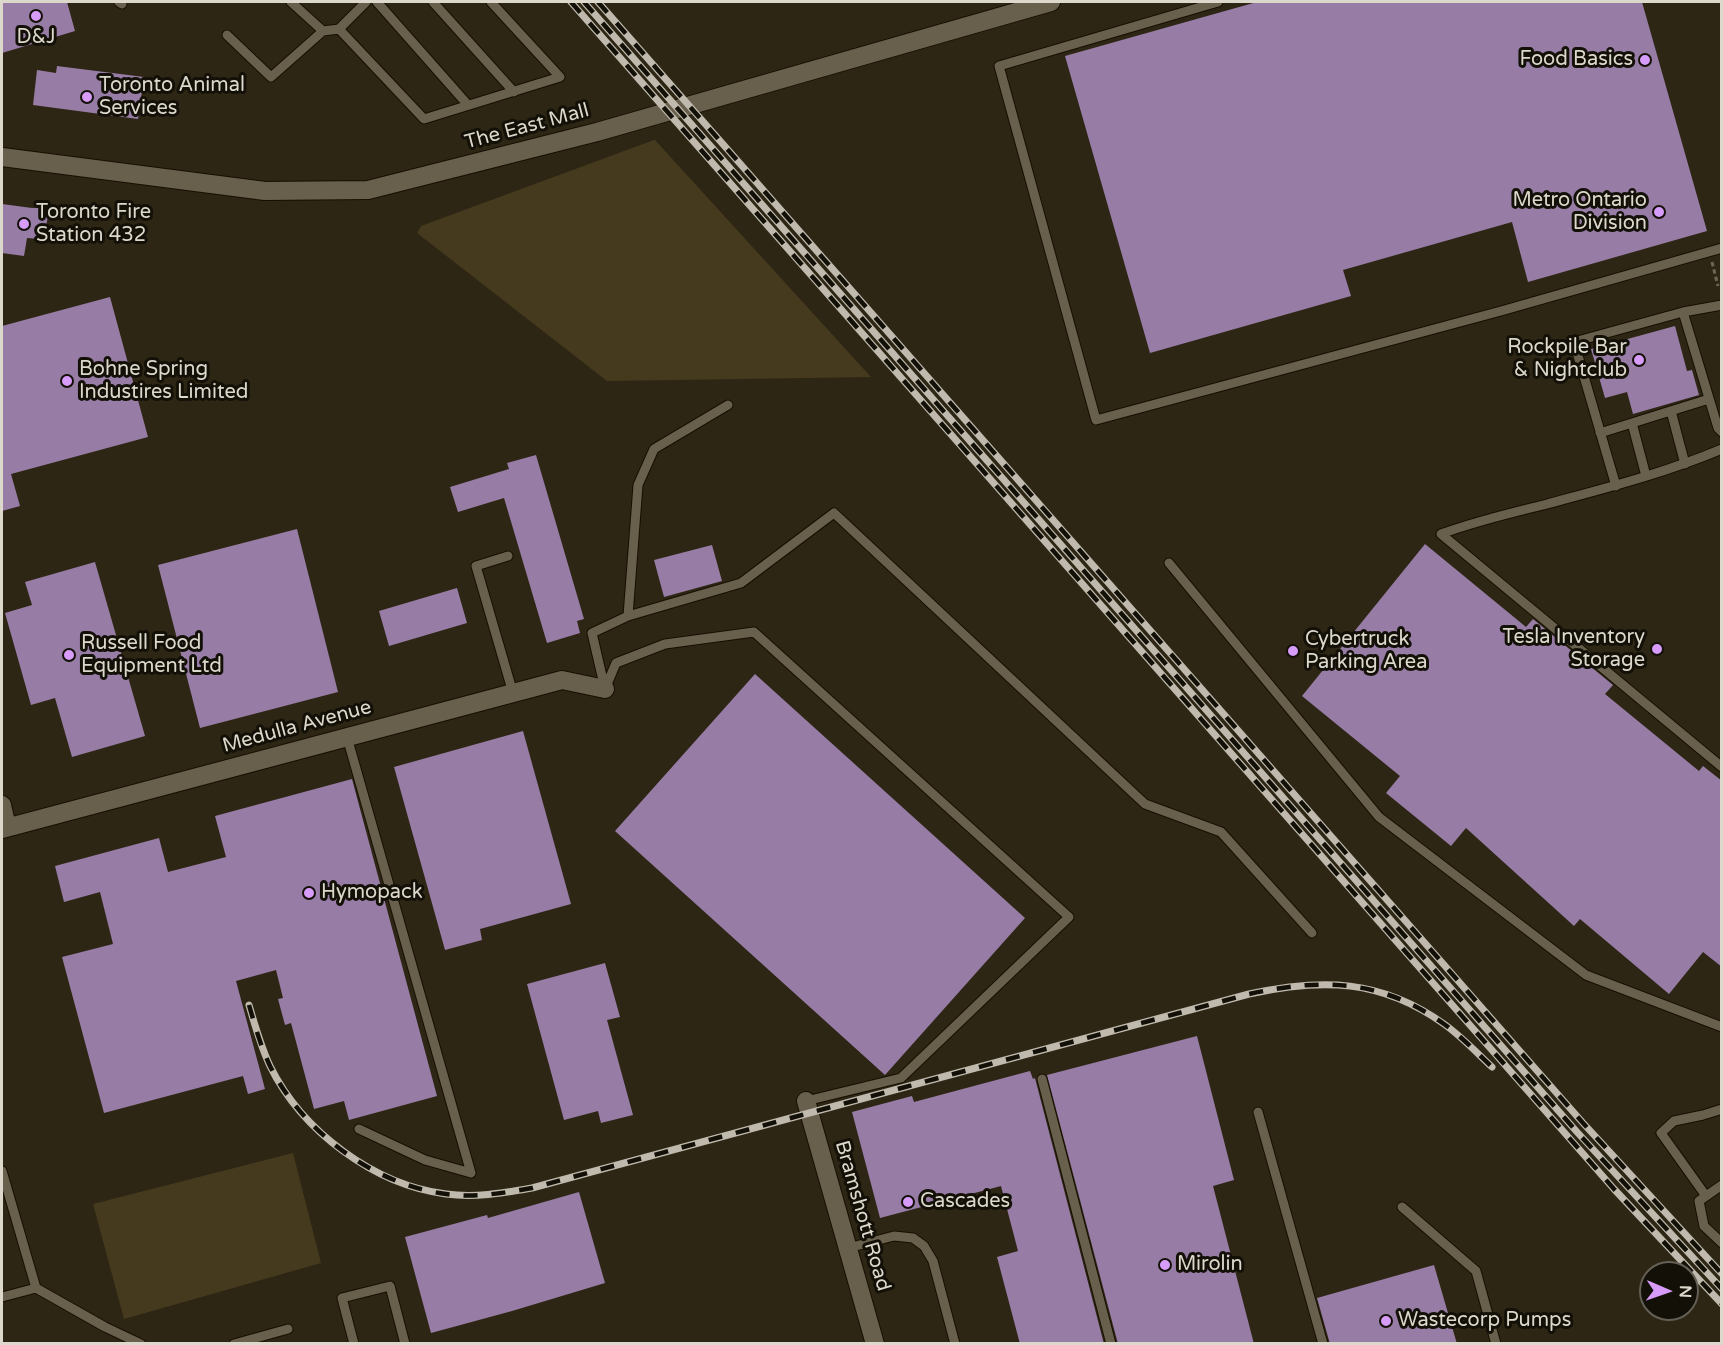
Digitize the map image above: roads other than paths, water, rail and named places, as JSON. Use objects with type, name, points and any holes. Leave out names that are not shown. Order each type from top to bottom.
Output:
[{"type":"main road","name":"The East Mall","points":[[2,157],[265,191],[368,190],[597,132],[1051,2]]},
{"type":"main road","name":"Medulla Avenue","points":[[4,828],[562,680],[605,689]]},
{"type":"main road","points":[[2,806],[4,828]]},
{"type":"main road","name":"Bramshott Road","points":[[806,1101],[875,1344]]},
{"type":"lane","points":[[291,2],[323,31]]},
{"type":"lane","points":[[227,35],[271,77],[323,31],[339,29],[366,2]]},
{"type":"lane","points":[[377,2],[468,105]]},
{"type":"lane","points":[[433,2],[514,92]]},
{"type":"lane","points":[[339,29],[424,119],[560,77],[491,2]]},
{"type":"lane","points":[[1218,2],[999,66],[1096,420],[1722,249]]},
{"type":"lane","points":[[1616,486],[1574,342],[1683,312],[1722,305]]},
{"type":"lane","points":[[1683,312],[1718,428],[1722,432]]},
{"type":"lane","points":[[1600,433],[1709,399]]},
{"type":"lane","points":[[628,616],[638,484],[654,449],[728,405]]},
{"type":"lane","points":[[1671,411],[1685,464]]},
{"type":"lane","points":[[1632,423],[1646,476]]},
{"type":"lane","points":[[1722,449],[1685,464],[1616,486],[1466,525],[1442,534],[1722,767]]},
{"type":"lane","points":[[605,689],[592,633],[628,616],[741,583],[834,513],[1145,804],[1221,832],[1312,933]]},
{"type":"lane","points":[[508,556],[476,566],[513,693]]},
{"type":"lane","points":[[1169,563],[1379,817],[1586,975],[1722,1028]]},
{"type":"lane","points":[[605,689],[616,663],[665,644],[754,632],[1069,917],[901,1078],[806,1101]]},
{"type":"lane","points":[[347,737],[471,1173],[425,1160],[359,1129]]},
{"type":"lane","points":[[1042,1079],[1111,1344]]},
{"type":"lane","points":[[1706,1196],[1661,1133],[1674,1122],[1722,1109]]},
{"type":"lane","points":[[1258,1112],[1323,1344]]},
{"type":"lane","points":[[2,1171],[36,1288]]},
{"type":"lane","points":[[1722,1185],[1699,1201],[1704,1226],[1722,1243]]},
{"type":"lane","points":[[1401,1207],[1476,1271],[1496,1344]]},
{"type":"lane","points":[[848,1248],[894,1236],[914,1238],[924,1246],[933,1261],[955,1344]]},
{"type":"lane","points":[[354,1344],[342,1298],[390,1286],[405,1344]]},
{"type":"lane","points":[[2,1297],[36,1288],[105,1327],[141,1344]]},
{"type":"lane","points":[[234,1344],[288,1329]]},
{"type":"railway","points":[[571,2],[1614,1189],[1722,1304]]},
{"type":"railway","points":[[584,2],[1577,1132],[1722,1289]]},
{"type":"railway","points":[[598,2],[1583,1123],[1722,1274]]},
{"type":"railway","points":[[249,1005],[270,1066],[284,1090],[321,1133],[367,1167],[393,1179],[419,1189],[457,1195],[489,1194],[532,1188],[1249,994],[1276,989],[1301,986],[1350,986],[1397,998],[1421,1009],[1444,1024],[1492,1067]]},
{"type":"place","name":"D&J","points":[[36,16]]},
{"type":"place","name":"Food Basics","points":[[1645,60]]},
{"type":"place","name":"Toronto Animal Services","points":[[87,97]]},
{"type":"place","name":"Metro Ontario Division","points":[[1659,212]]},
{"type":"place","name":"Toronto Fire Station 432","points":[[24,224]]},
{"type":"place","name":"Rockpile Bar & Nightclub","points":[[1639,360]]},
{"type":"place","name":"Bohne Spring Industires Limited","points":[[67,381]]},
{"type":"place","name":"Tesla Inventory Storage","points":[[1657,649]]},
{"type":"place","name":"Cybertruck Parking Area","points":[[1293,651]]},
{"type":"place","name":"Russell Food Equipment Ltd","points":[[69,655]]},
{"type":"place","name":"Hymopack","points":[[309,893]]},
{"type":"place","name":"Cascades","points":[[908,1202]]},
{"type":"place","name":"Mirolin","points":[[1165,1265]]},
{"type":"place","name":"Wastecorp Pumps","points":[[1386,1321]]}]
